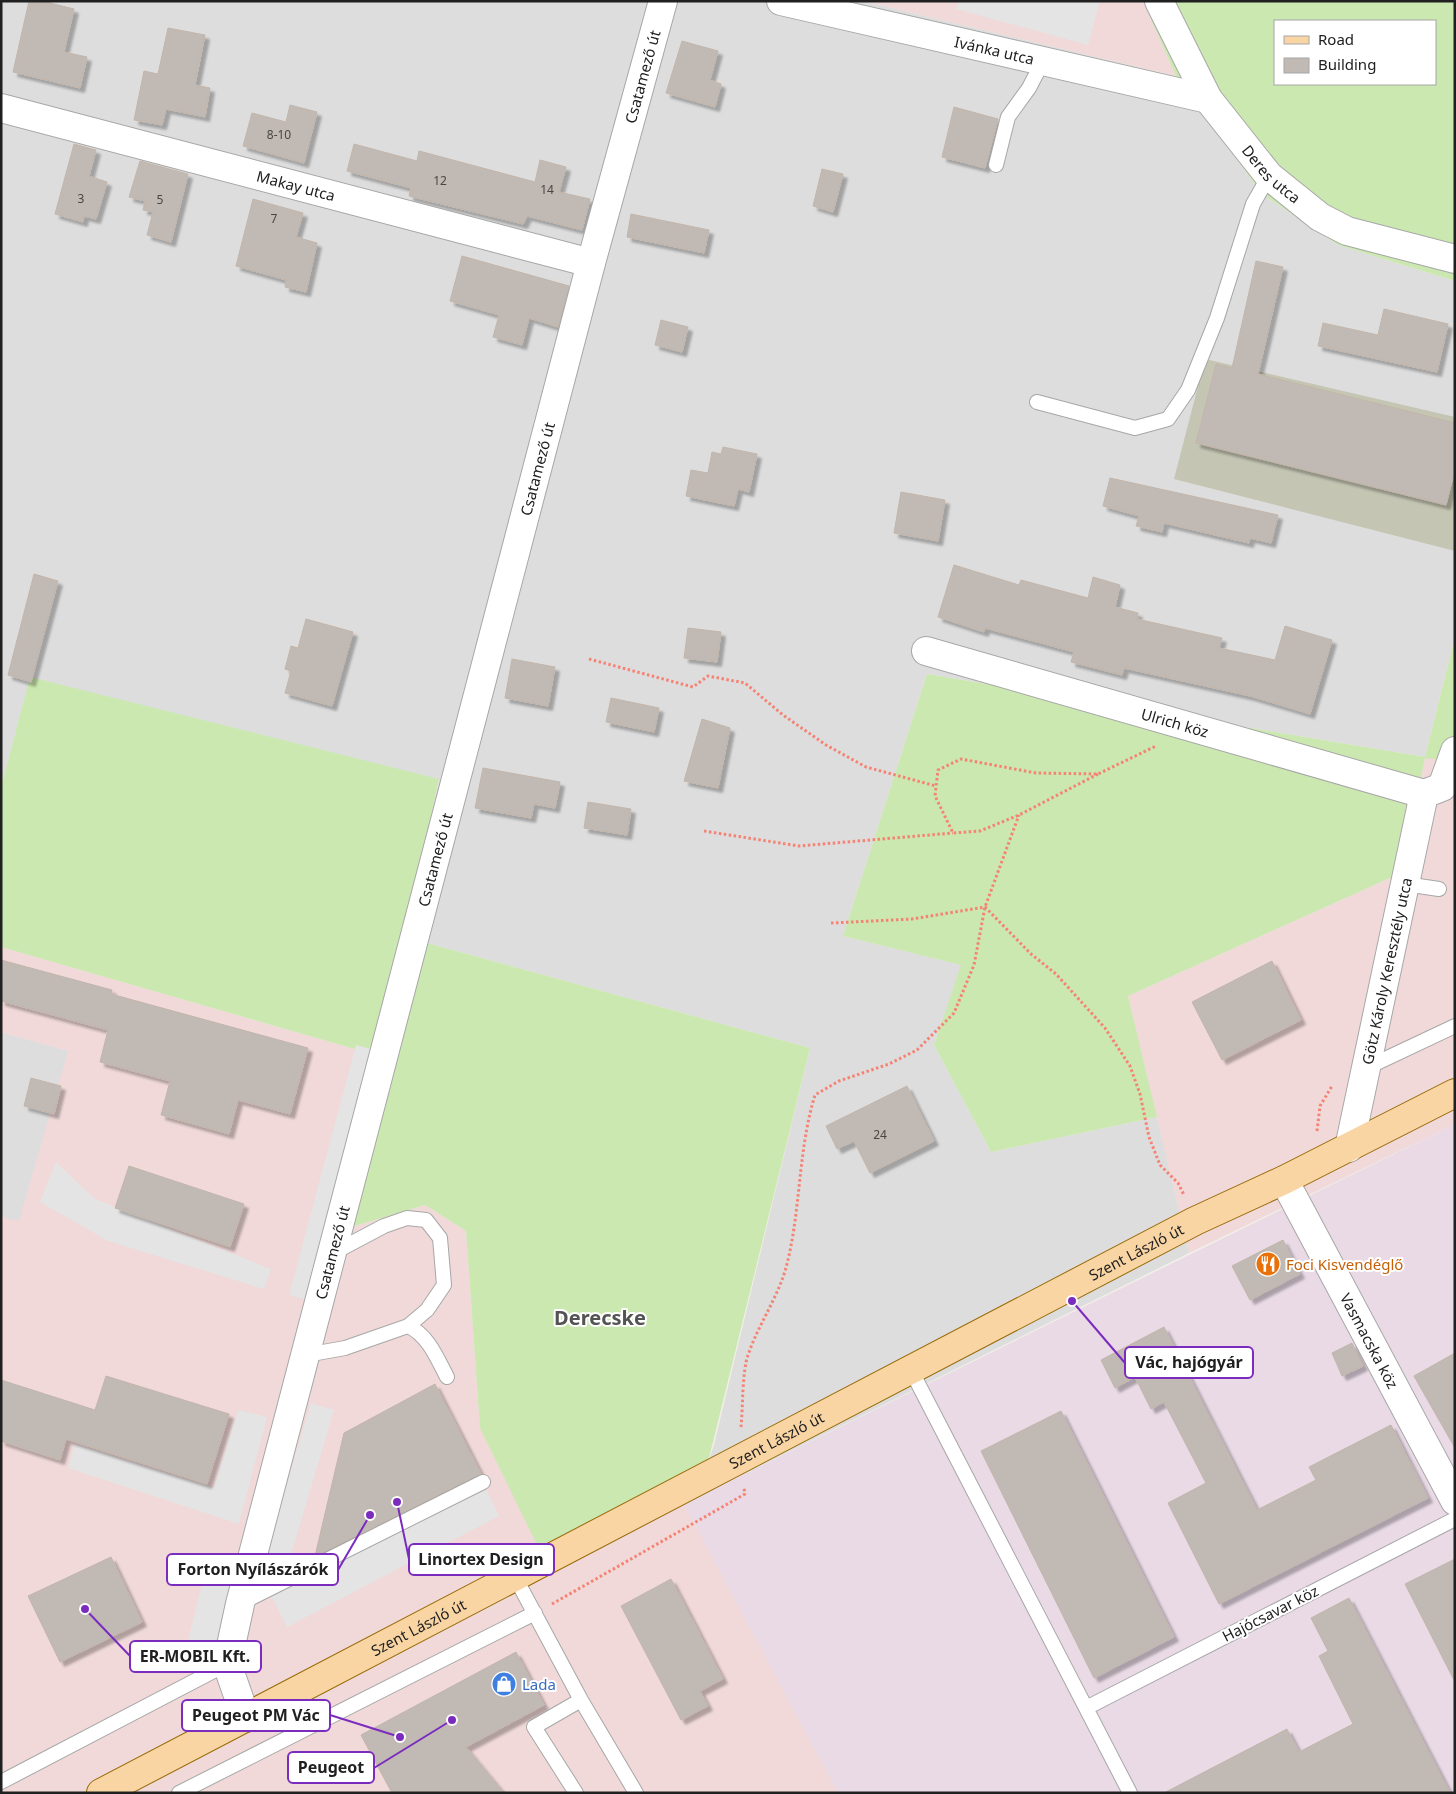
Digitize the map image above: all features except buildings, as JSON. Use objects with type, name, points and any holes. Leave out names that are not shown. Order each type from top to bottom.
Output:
[{"type":"main road","name":"Szent László út","points":[[101,1793],[1195,1221],[1349,1148],[1455,1093]]},
{"type":"street","name":"Csatamező út","points":[[227,1664],[240,1604],[591,263],[663,1]]},
{"type":"street","name":"Ivánka utca","points":[[781,1],[1208,99]]},
{"type":"street","name":"Deres utca","points":[[1159,1],[1208,99],[1269,176],[1320,217],[1347,231],[1455,259]]},
{"type":"street","name":"Makay utca","points":[[1,108],[591,263]]},
{"type":"street","name":"Ulrich köz","points":[[926,651],[1424,794]]},
{"type":"street","points":[[1424,794],[1442,787],[1455,751]]},
{"type":"street","name":"Götz Károly Keresztély utca","points":[[1349,1148],[1424,794]]},
{"type":"street","name":"Vasmacska köz","points":[[1284,1180],[1455,1501]]},
{"type":"street","points":[[227,1664],[246,1718]]},
{"type":"lane","points":[[996,165],[1008,117],[1029,88],[1043,62]]},
{"type":"lane","points":[[1037,402],[1135,428],[1168,419],[1188,390],[1217,318],[1253,204],[1269,176]]},
{"type":"lane","points":[[1405,884],[1439,889]]},
{"type":"lane","points":[[1366,1068],[1455,1026]]},
{"type":"lane","points":[[306,1355],[345,1348],[408,1326],[427,1310],[444,1285],[440,1238],[426,1220],[408,1218],[384,1226],[332,1253]]},
{"type":"lane","points":[[408,1326],[418,1330],[428,1342],[447,1377]]},
{"type":"lane","points":[[911,1370],[1130,1793]]},
{"type":"lane","points":[[240,1604],[483,1482]]},
{"type":"lane","name":"Hajócsavar köz","points":[[1086,1708],[1455,1519]]},
{"type":"lane","points":[[516,1577],[581,1700],[636,1793]]},
{"type":"lane","points":[[179,1793],[535,1614]]},
{"type":"lane","points":[[1,1782],[227,1664]]},
{"type":"lane","points":[[576,1793],[534,1727],[581,1700]]},
{"type":"path","points":[[590,659],[693,687],[708,676],[745,683],[783,715],[826,745],[866,767],[936,786]]},
{"type":"path","points":[[704,831],[799,846],[980,830],[1019,815],[1146,750],[1201,730]]},
{"type":"path","points":[[952,833],[935,796],[936,786],[938,770],[960,759],[1036,773],[1098,774]]},
{"type":"path","points":[[535,1614],[745,1494],[740,1460],[740,1438],[748,1356],[776,1298],[788,1264],[806,1123],[815,1095],[840,1082],[862,1075],[918,1050],[954,1013],[974,965],[984,907],[1019,815]]},
{"type":"path","points":[[831,923],[912,919],[984,907]]},
{"type":"path","points":[[984,907],[1031,954],[1056,974],[1105,1028],[1130,1066],[1140,1094],[1148,1137],[1160,1165],[1178,1183],[1184,1195]]},
{"type":"shaded area","points":[[1,1],[863,1],[1176,76],[1262,194],[1338,245],[1455,281],[1455,637],[1425,757],[927,674],[843,936],[962,965],[934,1045],[991,1152],[1157,1117],[1189,1253],[684,1504],[673,1483],[707,1466],[714,1445],[810,1048],[405,937],[439,780],[30,678],[1,787]]},
{"type":"shaded area","points":[[863,1],[1143,1],[1176,76]]},
{"type":"shaded area","points":[[958,1],[1100,1],[1088,45],[956,9]]},
{"type":"shaded area","points":[[1205,359],[1455,417],[1455,551],[1174,479]]},
{"type":"shaded area","points":[[1425,757],[1455,761],[1455,1124],[1189,1253],[1128,996],[1401,873]]},
{"type":"shaded area","points":[[1,947],[372,1054],[326,1235],[425,1205],[466,1231],[480,1428],[673,1483],[838,1793],[1,1793],[1,1217],[19,1221],[68,1051],[1,1032]]},
{"type":"shaded area","points":[[1,1032],[69,1051],[19,1222],[1,1217]]},
{"type":"shaded area","points":[[356,1045],[378,1051],[311,1301],[289,1295]]},
{"type":"shaded area","points":[[1455,1124],[1455,1793],[838,1793],[684,1504]]},
{"type":"shaded area","points":[[56,1162],[95,1199],[271,1269],[264,1289],[108,1241],[40,1202]]},
{"type":"shaded area","points":[[311,1403],[334,1410],[290,1558],[267,1551]]},
{"type":"shaded area","points":[[238,1410],[267,1417],[239,1524],[68,1468],[75,1444],[214,1488]]},
{"type":"shaded area","points":[[483,1482],[499,1516],[287,1627],[268,1590]]},
{"type":"shaded area","points":[[209,1554],[250,1565],[227,1664],[185,1654]]},
{"type":"green space","points":[[1143,1],[1455,1],[1455,281],[1338,245],[1262,194],[1176,76]]},
{"type":"green space","points":[[1455,637],[1455,761],[1425,758],[1401,873],[1128,996],[1157,1117],[991,1152],[934,1045],[961,965],[843,936],[927,674],[1425,757]]},
{"type":"green space","points":[[30,677],[439,779],[405,937],[810,1048],[707,1466],[540,1551],[480,1428],[466,1231],[425,1205],[325,1235],[372,1054],[1,947],[1,787]]},
{"type":"place","name":"Foci Kisvendéglő","points":[[1268,1264]]},
{"type":"place","name":"Vác, hajógyár","points":[[1072,1301]]},
{"type":"place","name":"Linortex Design","points":[[397,1502]]},
{"type":"place","name":"Forton Nyílászárók","points":[[370,1515]]},
{"type":"place","name":"ER-MOBIL Kft.","points":[[85,1609]]},
{"type":"place","name":"Lada","points":[[504,1684]]},
{"type":"place","name":"Peugeot","points":[[452,1720]]},
{"type":"place","name":"Peugeot PM Vác","points":[[400,1737]]},
{"type":"district","name":"Derecske","points":[[600,1317]]}]
